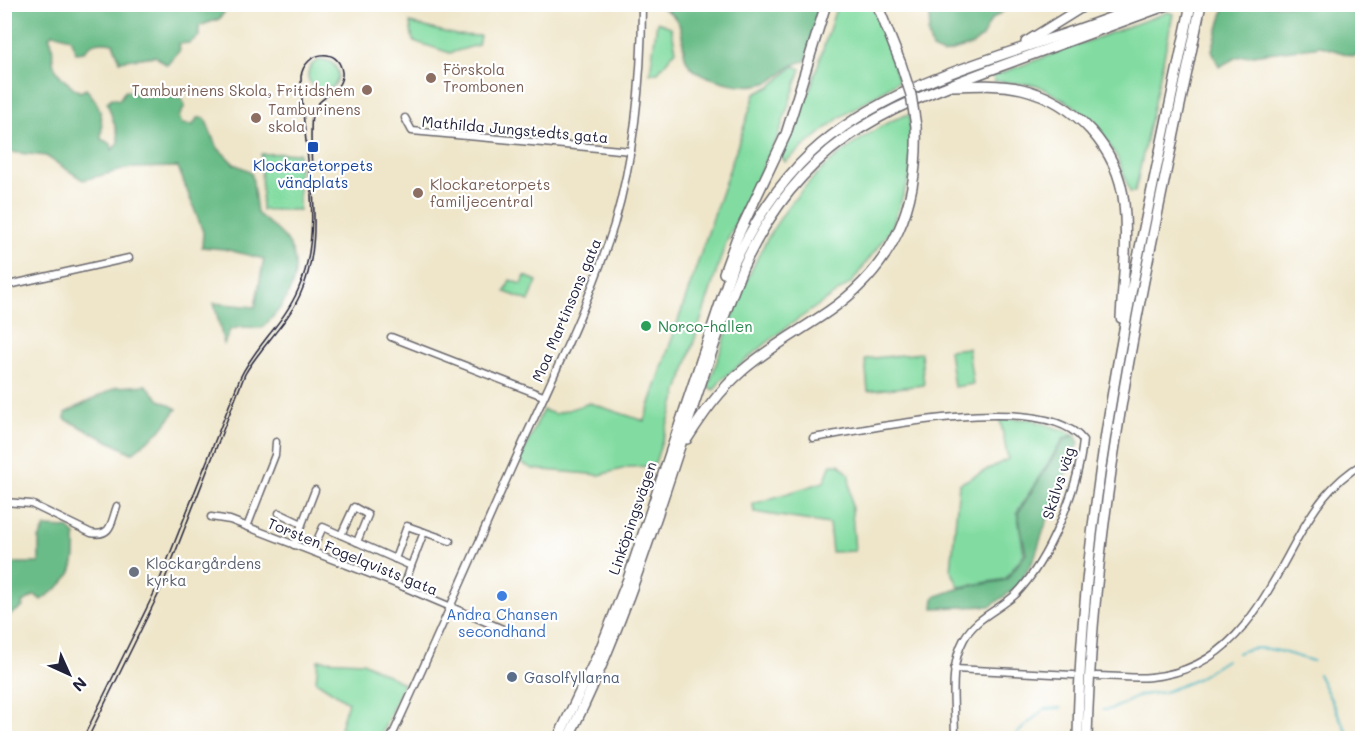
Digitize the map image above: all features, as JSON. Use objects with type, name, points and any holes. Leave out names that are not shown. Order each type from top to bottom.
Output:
[{"type":"highway","points":[[719,302],[724,273],[736,240],[786,134],[826,4]]},
{"type":"highway","points":[[680,451],[705,411],[741,371],[843,301],[884,259],[901,227],[913,191],[917,150],[916,126],[911,94],[877,4]]},
{"type":"highway","points":[[1000,56],[1045,33],[1087,4]]},
{"type":"highway","points":[[719,302],[733,265],[749,234],[813,152],[861,115],[886,101],[1000,56],[1147,4]]},
{"type":"highway","points":[[1078,738],[1089,560],[1102,447],[1119,351],[1191,4]]},
{"type":"highway","points":[[1087,738],[1094,602],[1105,497],[1148,256],[1201,4]]},
{"type":"highway","points":[[680,451],[742,268],[788,185],[866,123],[891,109],[945,86],[1167,6]]},
{"type":"highway","points":[[945,86],[1007,86],[1047,98],[1078,118],[1104,148],[1117,175],[1124,201],[1125,249],[1119,351]]},
{"type":"highway","name":"Linköpingsvägen","points":[[558,738],[600,650],[628,579],[719,302]]},
{"type":"highway","name":"Linköpingsvägen","points":[[568,738],[622,620],[680,451]]},
{"type":"street","name":"Moa Martinsons gata","points":[[391,738],[599,267],[617,213],[631,151],[640,78],[642,4]]},
{"type":"street","name":"Mathilda Jungstedts gata","points":[[405,118],[412,131],[631,151]]},
{"type":"street","points":[[4,286],[129,258]]},
{"type":"street","points":[[391,337],[543,396]]},
{"type":"street","name":"Skälvs väg","points":[[813,438],[903,423],[996,414],[1030,415],[1050,420],[1077,432],[1083,440],[1082,456],[1062,515],[1042,559],[1017,593],[979,620],[964,639],[954,669],[955,738]]},
{"type":"street","name":"Torsten Fogelqvists gata","points":[[248,527],[275,455],[276,442]]},
{"type":"street","points":[[1096,676],[1151,677],[1170,673],[1202,661],[1224,647],[1252,616],[1313,509],[1348,473],[1362,464]]},
{"type":"street","points":[[294,545],[315,490]]},
{"type":"street","points":[[4,502],[31,504],[91,533],[101,535],[107,531],[117,506]]},
{"type":"street","points":[[341,535],[354,507],[360,508],[368,515],[357,542]]},
{"type":"street","points":[[279,513],[303,524]]},
{"type":"street","name":"Torsten Fogelqvists gata","points":[[211,518],[230,520],[404,587],[449,607]]},
{"type":"street","points":[[395,559],[407,526],[450,541]]},
{"type":"street","points":[[312,551],[323,527],[411,566]]},
{"type":"street","points":[[404,587],[424,532]]},
{"type":"street","points":[[449,607],[512,633]]},
{"type":"street","points":[[954,669],[1073,675]]},
{"type":"green space","points":[[5,4],[230,5],[219,19],[199,26],[199,36],[189,43],[179,44],[180,50],[167,65],[155,56],[120,61],[113,43],[109,42],[97,43],[84,52],[76,53],[70,38],[53,33],[49,37],[56,69],[61,77],[80,92],[86,89],[95,101],[101,118],[101,139],[111,144],[112,150],[118,143],[118,135],[107,102],[112,98],[119,100],[125,91],[134,92],[137,96],[158,94],[181,98],[185,106],[179,117],[182,124],[193,125],[197,118],[205,118],[216,146],[234,164],[248,170],[252,175],[257,213],[285,238],[292,250],[295,262],[292,287],[279,309],[262,328],[240,327],[230,330],[224,344],[214,303],[255,307],[264,259],[224,249],[202,247],[203,232],[178,167],[130,168],[83,180],[46,156],[10,152],[5,157]]},
{"type":"green space","points":[[932,4],[1012,5],[991,20],[982,37],[972,45],[943,54],[932,49],[928,34]]},
{"type":"green space","points":[[656,5],[821,5],[806,61],[791,66],[771,81],[744,85],[716,79],[690,67],[677,21],[669,12]]},
{"type":"green space","points":[[837,5],[873,5],[899,81],[839,118],[785,162],[781,156],[810,90]]},
{"type":"green space","points":[[1225,5],[1362,5],[1362,55],[1353,56],[1321,46],[1237,57],[1219,67],[1212,50]]},
{"type":"green space","points":[[1168,12],[1173,14],[1135,192],[1130,192],[1117,157],[1097,126],[1073,105],[1037,85],[994,81],[993,76]]},
{"type":"green space","points":[[657,22],[671,27],[676,50],[658,72],[650,73]]},
{"type":"green space","points":[[410,23],[456,35],[480,36],[478,45],[450,53],[413,41]]},
{"type":"green space","points":[[323,60],[329,61],[337,69],[337,81],[329,89],[323,90],[317,89],[309,81],[308,75],[309,69],[317,61]]},
{"type":"green space","points":[[794,66],[801,69],[778,136],[725,245],[654,466],[629,467],[600,475],[533,469],[519,462],[543,410],[555,414],[590,403],[644,421],[755,94],[771,86]]},
{"type":"green space","points":[[910,114],[910,176],[891,229],[852,282],[784,329],[721,380],[714,390],[708,387],[745,284],[777,223],[798,194],[823,168],[854,144],[874,130]]},
{"type":"green space","points":[[299,153],[299,210],[262,210],[261,154]]},
{"type":"green space","points":[[525,276],[537,281],[529,301],[505,292],[510,280],[522,284]]},
{"type":"green space","points":[[968,348],[973,384],[954,387],[949,350]]},
{"type":"green space","points":[[921,353],[924,385],[868,391],[865,359]]},
{"type":"green space","points":[[146,385],[160,400],[177,409],[160,431],[132,453],[65,419],[65,413],[117,387]]},
{"type":"green space","points":[[1000,419],[1030,419],[1074,434],[1063,439],[1017,512],[1024,554],[1005,579],[959,587],[951,570],[959,484],[1008,459]]},
{"type":"green space","points":[[1075,435],[1079,443],[1049,514],[1034,559],[1018,586],[991,606],[933,608],[934,597],[960,588],[1006,580],[1026,554],[1018,513],[1064,440]]},
{"type":"green space","points":[[831,464],[839,464],[849,474],[855,551],[832,552],[829,524],[754,512],[753,504],[824,482]]},
{"type":"green space","points":[[45,527],[68,528],[75,535],[75,558],[70,574],[41,600],[35,595],[22,603],[23,607],[5,618],[5,563],[39,563],[39,539]]},
{"type":"green space","points":[[318,660],[363,662],[403,683],[380,738],[359,738],[340,728],[348,702],[316,681]]},
{"type":"waterway","points":[[1238,653],[1256,648],[1266,649],[1313,661]]},
{"type":"waterway","points":[[1103,710],[1112,709],[1141,695],[1165,692],[1195,680],[1226,660]]},
{"type":"waterway","points":[[1318,674],[1350,738]]},
{"type":"waterway","points":[[1012,738],[1044,709],[1061,708]]},
{"type":"tram line","points":[[83,738],[156,589],[240,378],[253,355],[285,313],[298,290],[311,239],[312,212],[301,76],[309,61],[315,57],[329,55],[340,64],[342,79],[312,113],[314,228],[308,273],[295,306],[245,374],[161,589],[88,738]]},
{"type":"place","name":"Förskola Trombonen","points":[[431,78]]},
{"type":"place","name":"Tamburinens Skola, Fritidshem","points":[[367,90]]},
{"type":"place","name":"Tamburinens skola","points":[[256,118]]},
{"type":"place","name":"Klockaretorpets vändplats","points":[[313,147]]},
{"type":"place","name":"Klockaretorpets familjecentral","points":[[418,193]]},
{"type":"place","name":"Norco-hallen","points":[[646,326]]},
{"type":"place","name":"Klockargårdens kyrka","points":[[134,572]]},
{"type":"place","name":"Andra Chansen secondhand","points":[[502,596]]},
{"type":"place","name":"Gasolfyllarna","points":[[512,677]]}]
